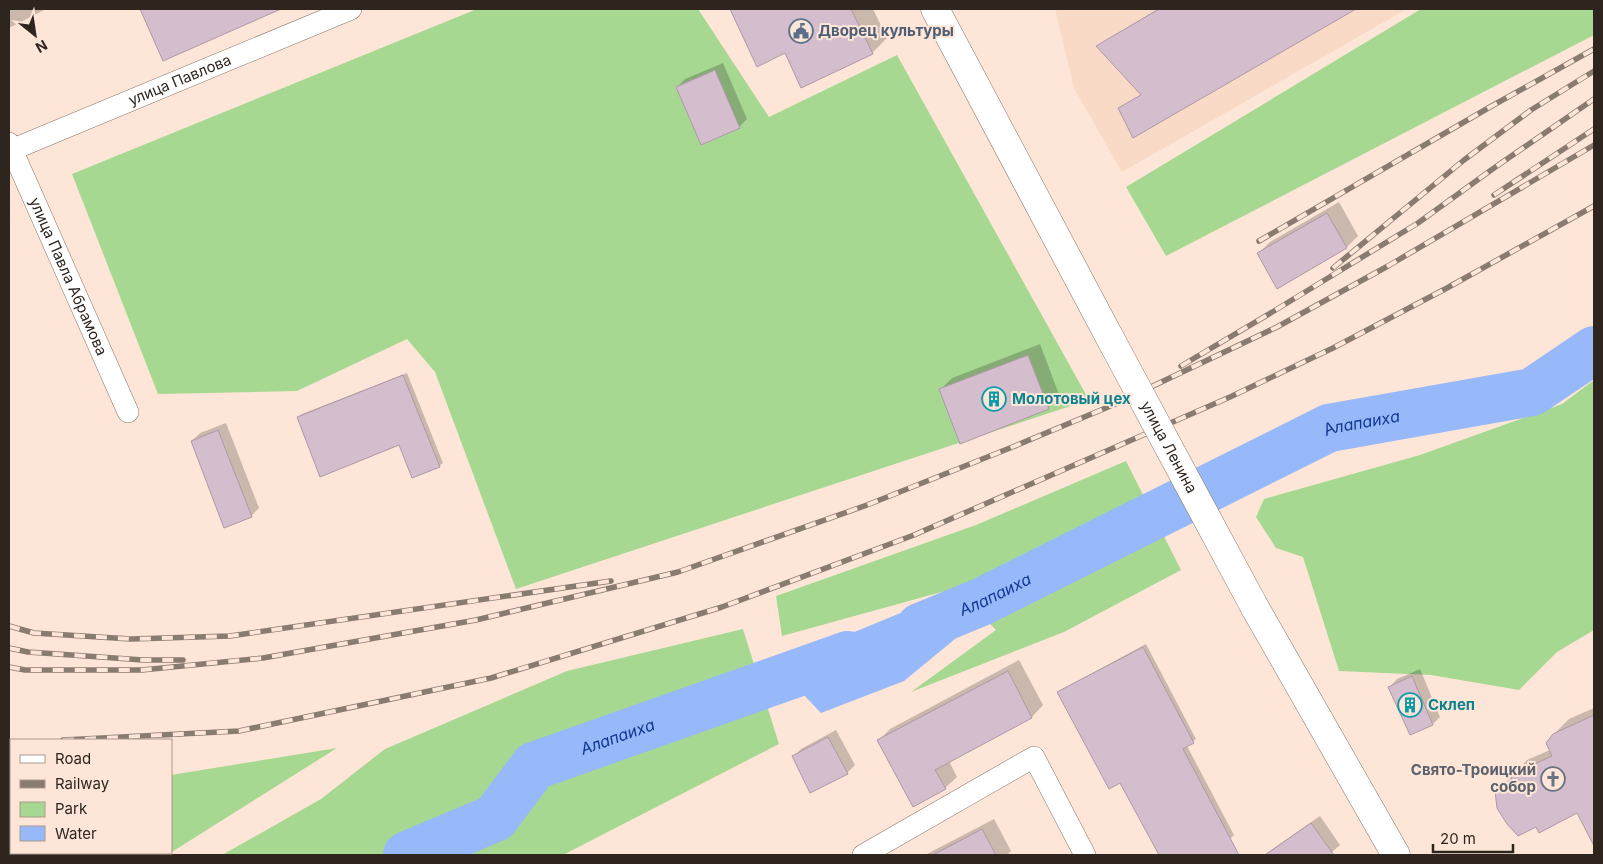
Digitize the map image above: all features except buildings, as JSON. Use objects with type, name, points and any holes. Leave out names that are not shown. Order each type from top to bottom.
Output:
[{"type":"main road","name":"улица Ленина","points":[[934,9],[1254,606],[1396,855]]},
{"type":"street","name":"улица Павлова","points":[[10,148],[351,9]]},
{"type":"street","name":"улица Павла Абрамова","points":[[10,148],[128,412]]},
{"type":"street","points":[[863,855],[1034,757],[1085,855]]},
{"type":"shaded area","points":[[1055,9],[1407,9],[1122,172],[1074,88]]},
{"type":"green space","points":[[477,9],[698,9],[769,117],[897,55],[1089,400],[516,589],[435,372],[407,339],[297,391],[158,394],[72,174]]},
{"type":"green space","points":[[1421,9],[1594,9],[1594,35],[1166,256],[1126,187]]},
{"type":"green space","points":[[1594,380],[1594,630],[1557,652],[1519,690],[1431,675],[1339,671],[1303,557],[1276,548],[1256,517],[1264,499],[1420,455],[1562,404]]},
{"type":"green space","points":[[1126,461],[1181,570],[1064,632],[911,692],[996,630],[956,588],[782,636],[776,596],[976,525]]},
{"type":"green space","points":[[743,629],[779,744],[563,855],[222,855],[321,799],[385,749],[567,671]]},
{"type":"green space","points":[[337,748],[172,851],[172,775]]},
{"type":"green space","points":[[9,791],[10,854],[168,854],[9,855]]},
{"type":"water","points":[[981,602],[955,639],[904,681],[821,713],[786,676],[796,656],[903,612]]},
{"type":"waterway","name":"Алапаиха","points":[[920,627],[981,602],[1329,428],[1532,392],[1594,350]]},
{"type":"waterway","name":"Алапаиха","points":[[407,855],[495,818],[534,766],[848,655]]},
{"type":"railway","points":[[1259,241],[1594,49]]},
{"type":"railway","points":[[1333,268],[1464,160],[1531,110],[1594,71]]},
{"type":"railway","points":[[1181,366],[1418,223],[1594,99]]},
{"type":"railway","points":[[1494,195],[1594,129]]},
{"type":"railway","points":[[9,667],[25,670],[142,670],[263,658],[476,620],[678,572],[867,505],[1113,405],[1277,327],[1388,266],[1594,145]]},
{"type":"railway","points":[[83,739],[239,731],[491,678],[722,607],[914,535],[1230,397],[1333,348],[1447,288],[1594,206]]},
{"type":"railway","points":[[9,626],[34,633],[131,639],[230,636],[611,581]]},
{"type":"railway","points":[[9,648],[28,652],[143,660],[183,660]]},
{"type":"place","name":"Дворец культуры","points":[[801,31]]},
{"type":"place","name":"Молотовый цех","points":[[994,399]]},
{"type":"place","name":"Склеп","points":[[1410,705]]},
{"type":"place","name":"Свято-Троицкий собор","points":[[1553,779]]}]
